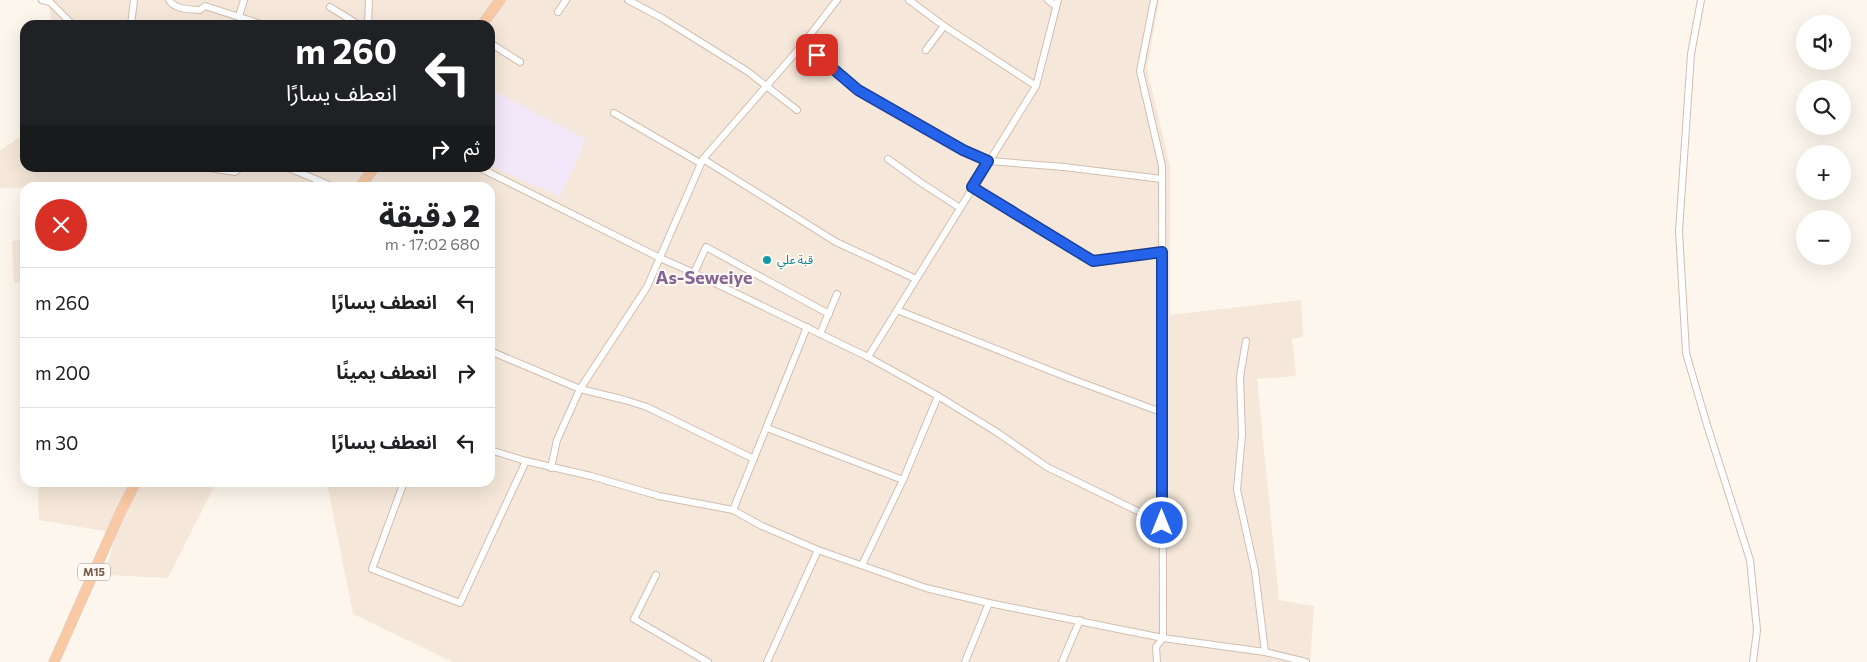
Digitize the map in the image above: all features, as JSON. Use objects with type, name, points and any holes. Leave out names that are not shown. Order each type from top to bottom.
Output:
[{"type":"highway","points":[[486,20],[500,0]]},
{"type":"highway","name":"M15","points":[[54,662],[133,487]]},
{"type":"street","points":[[42,0],[50,2],[68,20]]},
{"type":"street","points":[[132,20],[134,0]]},
{"type":"street","points":[[169,0],[177,8],[200,10],[206,6],[250,20]]},
{"type":"street","points":[[239,16],[244,0]]},
{"type":"street","points":[[368,20],[369,0]]},
{"type":"street","points":[[558,12],[566,0]]},
{"type":"street","points":[[628,0],[662,18],[740,66],[797,110]]},
{"type":"street","points":[[552,468],[557,440],[580,389],[647,287],[701,161],[804,44],[837,0]]},
{"type":"street","points":[[909,0],[944,26],[1036,86]]},
{"type":"street","points":[[868,357],[1036,86],[1057,3],[1048,0]]},
{"type":"street","points":[[1154,0],[1140,71],[1162,166],[1162,523],[1164,638],[1156,647],[1157,662]]},
{"type":"street","points":[[1700,0],[1691,54],[1679,231],[1686,353],[1750,560],[1757,630],[1753,662]]},
{"type":"street","points":[[330,7],[351,20]]},
{"type":"street","points":[[926,50],[944,26]]},
{"type":"street","points":[[804,44],[858,90],[963,150],[988,161],[1064,167],[1162,179]]},
{"type":"street","points":[[495,47],[520,62]]},
{"type":"street","points":[[614,113],[701,161],[836,242],[916,279]]},
{"type":"street","points":[[888,159],[960,208]]},
{"type":"street","points":[[298,172],[322,182]]},
{"type":"street","points":[[488,172],[660,258],[694,272],[868,357],[938,396],[995,431],[1047,467],[1162,523]]},
{"type":"street","points":[[972,187],[1093,261],[1162,252]]},
{"type":"street","points":[[694,272],[706,247],[829,314]]},
{"type":"street","points":[[820,334],[837,294]]},
{"type":"street","points":[[897,310],[1069,378],[1162,412]]},
{"type":"street","points":[[733,510],[807,327]]},
{"type":"street","points":[[1246,341],[1240,377],[1242,435],[1237,490],[1255,571],[1265,652]]},
{"type":"street","points":[[495,353],[580,389],[647,407],[754,458]]},
{"type":"street","points":[[862,565],[903,480],[938,396]]},
{"type":"street","points":[[767,428],[903,480]]},
{"type":"street","points":[[495,452],[526,462],[591,476],[659,496],[733,510],[762,526],[818,550],[926,588],[989,603],[1164,638],[1265,652],[1306,662]]},
{"type":"street","points":[[402,487],[372,569],[460,603],[526,462]]},
{"type":"street","points":[[767,662],[818,550]]},
{"type":"street","points":[[656,575],[634,619],[708,662]]},
{"type":"street","points":[[964,662],[989,603]]},
{"type":"street","points":[[1062,662],[1080,620]]},
{"type":"shaded area","points":[[48,0],[1159,0],[1147,69],[1170,166],[1170,315],[1301,300],[1303,337],[1292,339],[1296,376],[1257,379],[1279,600],[1314,606],[1310,662],[453,662],[353,614],[328,487],[495,487],[495,182],[20,182],[20,188],[0,188],[0,150],[20,137],[20,172],[495,172],[495,20],[51,20]]},
{"type":"shaded area","points":[[495,92],[586,139],[560,197],[495,167]]},
{"type":"shaded area","points":[[20,240],[20,282],[14,283],[12,241]]},
{"type":"shaded area","points":[[38,487],[214,487],[168,578],[105,575],[116,533],[39,520]]},
{"type":"place","name":"قبة علي","points":[[767,260]]},
{"type":"district","name":"As-Seweiye","points":[[704,278]]},
{"type":"route","points":[[817,55],[858,90],[963,150],[988,161],[972,187],[1093,261],[1162,252],[1162,523]]}]
